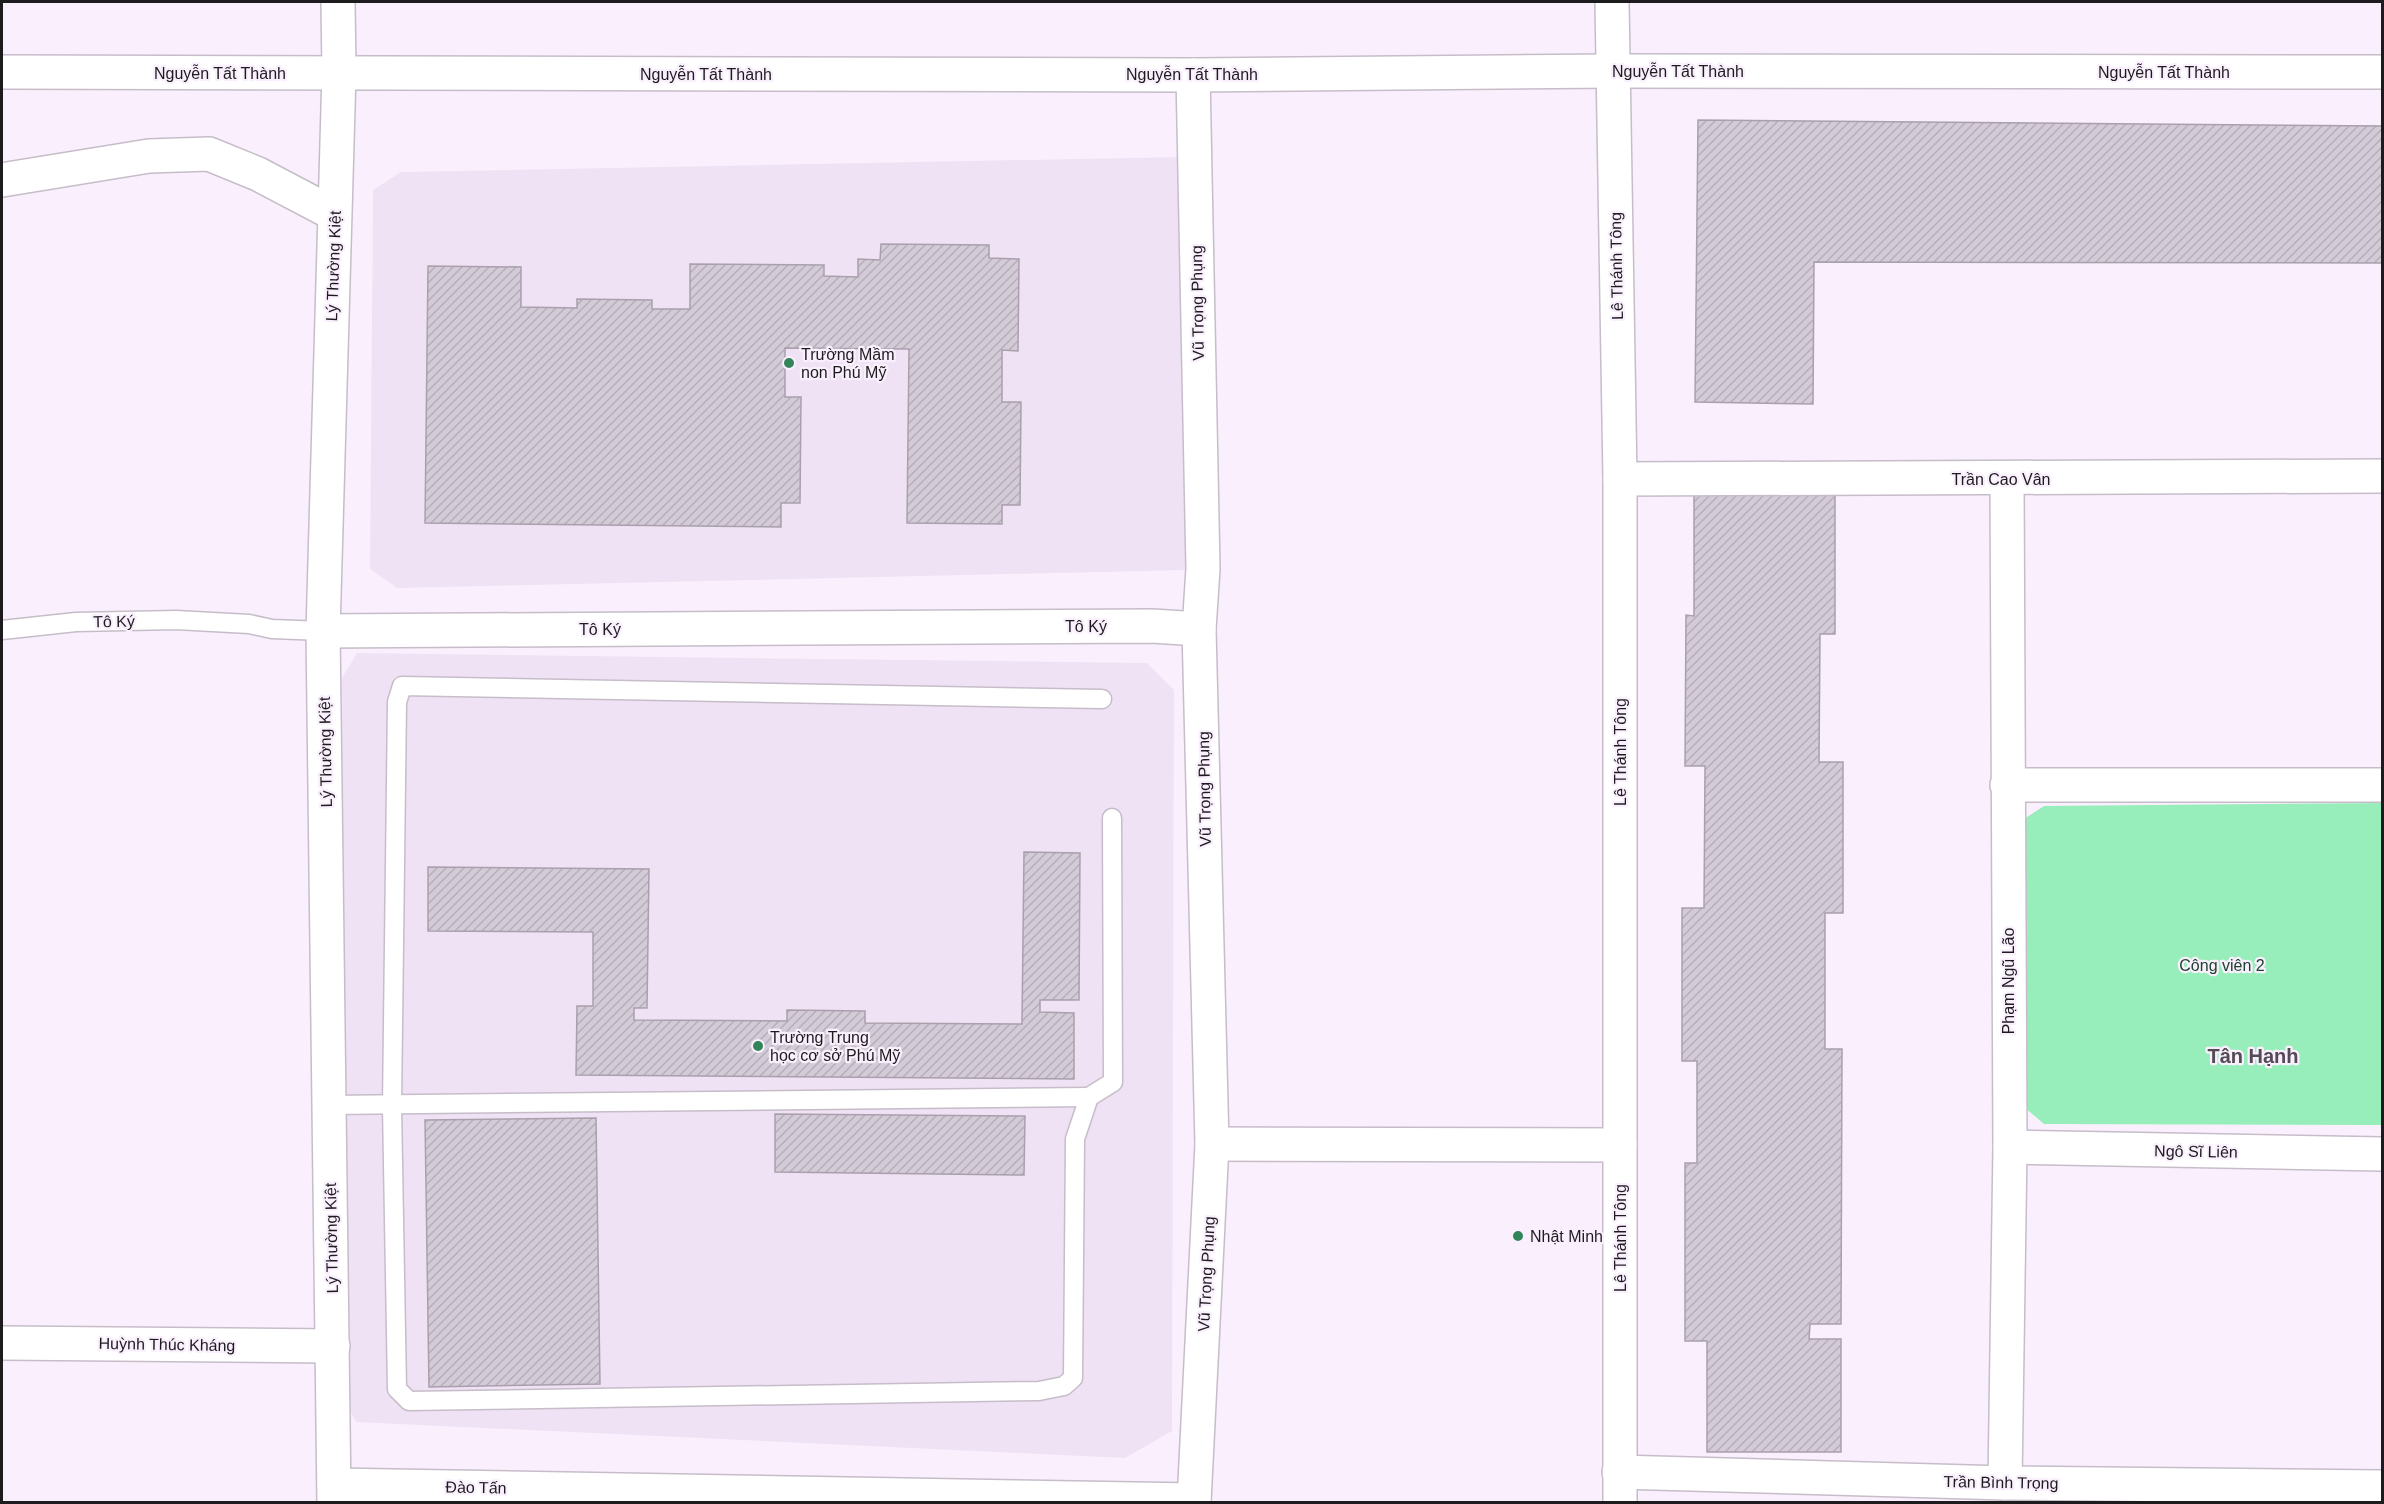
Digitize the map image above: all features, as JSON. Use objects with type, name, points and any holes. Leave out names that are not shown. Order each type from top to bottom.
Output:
[{"type":"street","name":"Lý Thường Kiệt","points":[[334,1494],[323,631],[339,73],[338,2]]},
{"type":"street","name":"Lê Thánh Tông","points":[[1612,2],[1620,479],[1620,1487]]},
{"type":"street","name":"Nguyễn Tất Thành","points":[[2,72],[1192,75],[1613,71],[2382,72]]},
{"type":"street","name":"Vũ Trọng Phụng","points":[[1192,75],[1203,569],[1199,629],[1212,1144],[1194,1501]]},
{"type":"street","points":[[2,180],[149,156],[209,154],[258,174],[334,214]]},
{"type":"street","name":"Trần Cao Vân","points":[[1620,479],[2382,476]]},
{"type":"street","name":"Phạm Ngũ Lão","points":[[2005,1483],[2010,1147],[2007,479]]},
{"type":"street","name":"Tô Ký","points":[[323,631],[1140,626],[1199,629]]},
{"type":"street","points":[[2007,785],[2382,785]]},
{"type":"street","points":[[1212,1144],[1620,1145]]},
{"type":"street","name":"Ngô Sĩ Liên","points":[[2010,1147],[2382,1154]]},
{"type":"street","name":"Huỳnh Thúc Kháng","points":[[2,1343],[333,1346]]},
{"type":"street","name":"Trần Bình Trọng","points":[[1620,1487],[2005,1483],[2382,1487]]},
{"type":"street","name":"Đào Tấn","points":[[334,1494],[1194,1501]]},
{"type":"lane","name":"Tô Ký","points":[[2,630],[76,622],[176,620],[249,624],[272,629],[323,631]]},
{"type":"lane","points":[[1089,1096],[1075,1138],[1073,1378],[1064,1386],[1039,1391],[409,1401],[397,1389],[392,1106],[397,702],[402,686],[1102,699]]},
{"type":"lane","points":[[330,1105],[1089,1096],[1113,1082],[1112,818]]},
{"type":"shaded area","name":"Trường Mầm non Phú Mỹ","points":[[1179,157],[1188,570],[397,588],[370,569],[373,190],[401,172]]},
{"type":"shaded area","name":"Trường Trung học cơ sở Phú Mỹ","points":[[357,653],[1147,663],[1174,690],[1172,1431],[1125,1458],[356,1422],[345,1401],[342,678]]},
{"type":"green space","name":"Công viên 2","points":[[2382,803],[2382,1125],[2044,1124],[2024,1107],[2024,819],[2044,806]]},
{"type":"building","points":[[1698,120],[2382,126],[2382,263],[1814,262],[1813,404],[1695,402]]},
{"type":"building","points":[[881,244],[989,245],[989,258],[1019,259],[1018,351],[1002,350],[1002,402],[1021,402],[1020,505],[1002,505],[1002,524],[907,523],[909,349],[785,348],[785,397],[801,397],[800,503],[781,503],[781,527],[425,523],[428,266],[521,267],[521,307],[577,308],[577,299],[652,300],[652,309],[690,309],[690,264],[824,265],[824,276],[858,277],[858,259],[880,260]]},
{"type":"building","points":[[1694,491],[1835,491],[1835,634],[1820,634],[1819,762],[1843,762],[1843,913],[1825,913],[1825,1049],[1842,1049],[1841,1324],[1810,1324],[1809,1339],[1841,1339],[1841,1452],[1707,1452],[1707,1341],[1685,1341],[1685,1163],[1697,1163],[1697,1061],[1682,1061],[1682,908],[1704,908],[1705,766],[1685,766],[1686,615],[1694,616]]},
{"type":"building","points":[[1024,852],[1080,853],[1079,1000],[1040,1000],[1040,1012],[1074,1013],[1074,1079],[576,1075],[577,1006],[593,1006],[593,932],[428,931],[428,867],[649,869],[647,1008],[634,1008],[634,1020],[787,1021],[787,1010],[865,1011],[865,1023],[1022,1024]]},
{"type":"building","points":[[775,1114],[1025,1116],[1024,1175],[775,1172]]},
{"type":"building","points":[[596,1118],[600,1384],[429,1387],[425,1120]]},
{"type":"place","name":"Trường Mầm non Phú Mỹ","points":[[789,363]]},
{"type":"place","name":"Trường Trung học cơ sở Phú Mỹ","points":[[758,1046]]},
{"type":"place","name":"Nhật Minh","points":[[1518,1236]]},
{"type":"district","name":"Tân Hạnh","points":[[2253,1056]]}]
